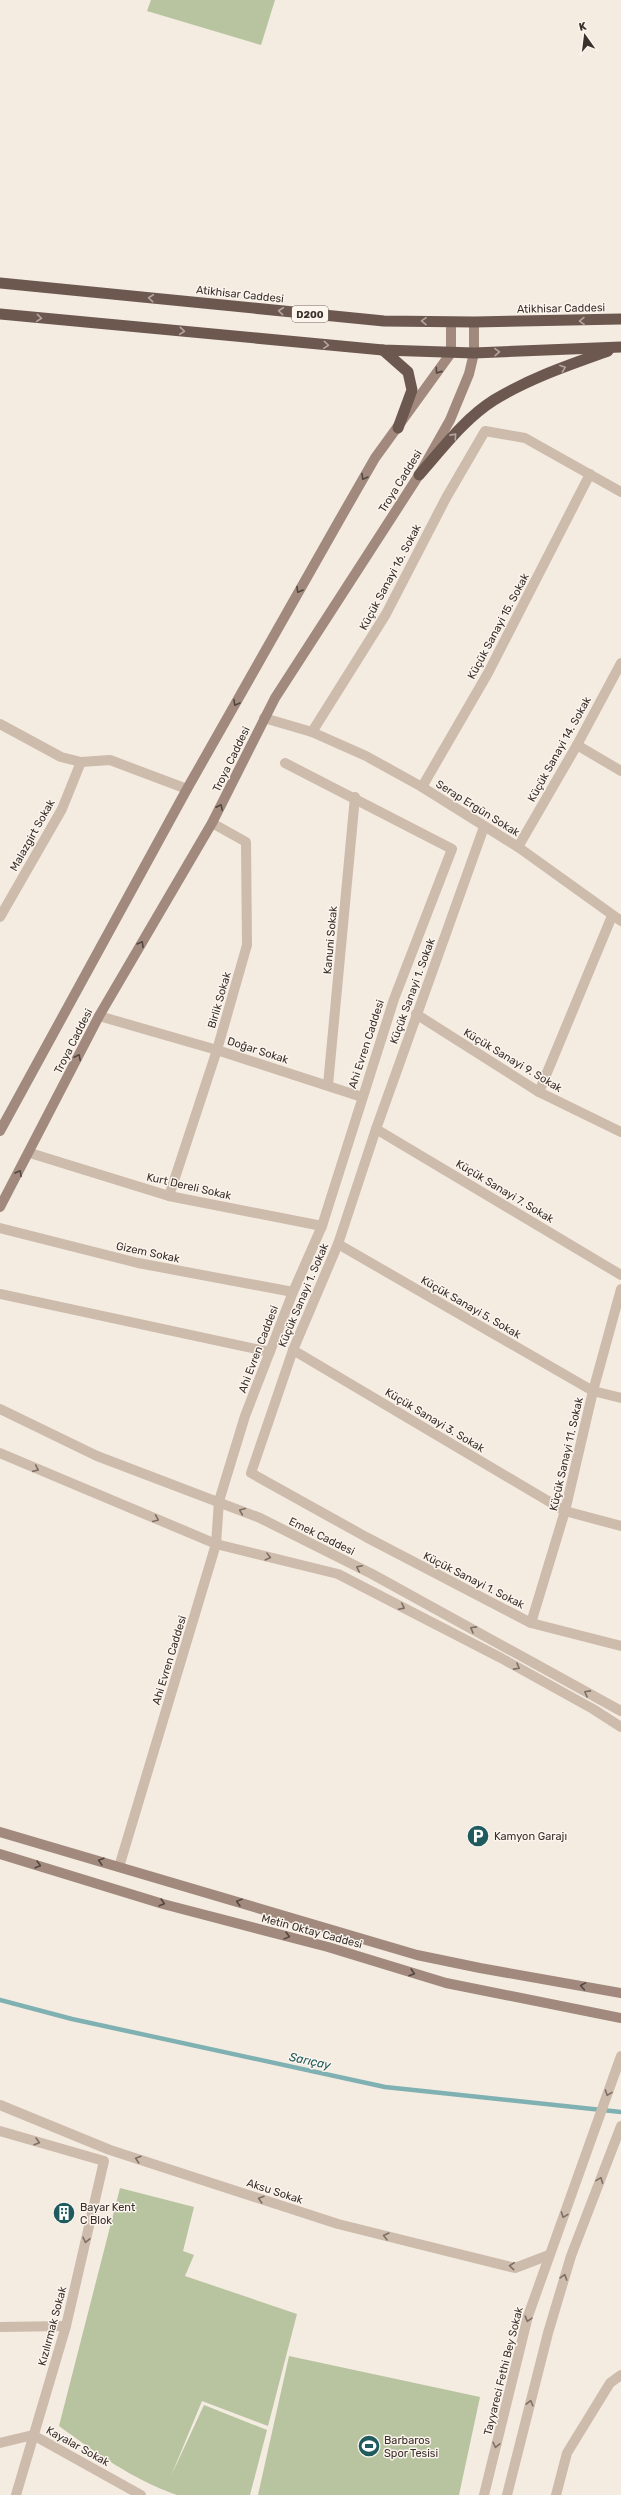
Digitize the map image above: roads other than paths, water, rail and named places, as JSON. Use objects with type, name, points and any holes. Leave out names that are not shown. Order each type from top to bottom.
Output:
[{"type":"highway","name":"Atikhisar Caddesi","points":[[0,284],[384,321],[474,322],[621,319]]},
{"type":"highway","points":[[0,314],[383,350],[474,353],[620,347]]},
{"type":"highway","points":[[419,475],[462,426],[493,401],[535,378],[620,347]]},
{"type":"highway","points":[[383,350],[408,372],[412,390],[398,428]]},
{"type":"main road","points":[[451,322],[451,353]]},
{"type":"main road","name":"Troya Caddesi","points":[[0,1207],[30,1153],[99,1016],[212,823],[275,698],[419,475],[450,420],[469,374],[474,353],[474,322]]},
{"type":"main road","name":"Troya Caddesi","points":[[0,1131],[187,789],[375,458],[451,353]]},
{"type":"main road","name":"Metin Oktay Caddesi","points":[[0,1832],[417,1955],[480,1968],[621,1993]]},
{"type":"main road","name":"Metin Oktay Caddesi","points":[[0,1854],[163,1904],[328,1947],[446,1983],[621,2018]]},
{"type":"street","name":"Küçük Sanayi 16. Sokak","points":[[312,732],[386,614],[446,498],[485,431],[525,438],[590,474]]},
{"type":"street","points":[[590,474],[621,492]]},
{"type":"street","name":"Küçük Sanayi 15. Sokak","points":[[422,787],[488,673],[590,474]]},
{"type":"street","name":"Küçük Sanayi 14. Sokak","points":[[518,847],[621,663]]},
{"type":"street","name":"Serap Ergün Sokak","points":[[264,718],[312,732],[366,756],[422,787],[518,847],[621,921]]},
{"type":"street","points":[[0,724],[61,757],[81,762],[110,760],[187,789]]},
{"type":"street","points":[[577,744],[621,771]]},
{"type":"street","name":"Malazgirt Sokak","points":[[0,917],[62,809],[81,762]]},
{"type":"street","points":[[285,762],[355,797]]},
{"type":"street","name":"Ahi Evren Caddesi","points":[[119,1867],[216,1544],[219,1501],[245,1416],[293,1292],[322,1226],[394,999],[452,849],[355,797]]},
{"type":"street","name":"Kanuni Sokak","points":[[328,1085],[355,797]]},
{"type":"street","name":"Birlik Sokak","points":[[169,1196],[216,1050],[247,945],[246,842],[212,823]]},
{"type":"street","name":"Küçük Sanayi 1. Sokak","points":[[484,827],[416,1014],[338,1244],[293,1350],[251,1473],[366,1537],[531,1623]]},
{"type":"street","points":[[539,1092],[612,916]]},
{"type":"street","name":"Küçük Sanayi 9. Sokak","points":[[416,1014],[539,1092],[621,1132]]},
{"type":"street","name":"Doğar Sokak","points":[[99,1016],[216,1050],[362,1097]]},
{"type":"street","name":"Küçük Sanayi 7. Sokak","points":[[376,1129],[621,1275]]},
{"type":"street","name":"Kurt Dereli Sokak","points":[[30,1153],[169,1196],[322,1226]]},
{"type":"street","name":"Gizem Sokak","points":[[0,1228],[138,1263],[293,1292]]},
{"type":"street","name":"Küçük Sanayi 5. Sokak","points":[[338,1244],[593,1391],[621,1398]]},
{"type":"street","name":"Küçük Sanayi 11. Sokak","points":[[531,1623],[565,1511],[593,1391],[621,1289]]},
{"type":"street","points":[[0,1294],[270,1352]]},
{"type":"street","name":"Küçük Sanayi 3. Sokak","points":[[293,1350],[565,1511],[621,1526]]},
{"type":"street","name":"Emek Caddesi","points":[[0,1409],[97,1456],[219,1501],[260,1518],[372,1574],[621,1711]]},
{"type":"street","points":[[0,1453],[216,1544],[338,1574],[502,1658],[593,1709],[621,1727]]},
{"type":"street","points":[[531,1623],[621,1646]]},
{"type":"street","name":"Tayyareci Fethi Bey Sokak","points":[[484,2495],[528,2316],[621,2056]]},
{"type":"street","name":"Aksu Sokak","points":[[0,2105],[110,2150],[338,2224],[516,2268],[549,2255]]},
{"type":"street","points":[[507,2495],[548,2333],[571,2256],[621,2126]]},
{"type":"street","name":"Kızılırmak Sokak","points":[[0,2131],[104,2161],[66,2326],[16,2495]]},
{"type":"street","points":[[0,2327],[66,2326]]},
{"type":"street","points":[[556,2495],[567,2453],[610,2382],[621,2375]]},
{"type":"street","name":"Kayalar Sokak","points":[[0,2443],[33,2435],[141,2495]]},
{"type":"waterway","name":"Sarıçay","points":[[0,2000],[72,2019],[385,2087],[621,2112]]},
{"type":"place","name":"Kamyon Garajı","points":[[478,1836]]},
{"type":"place","name":"Bayar Kent C Blok","points":[[64,2213]]},
{"type":"place","name":"Barbaros Spor Tesisi","points":[[369,2446]]}]
